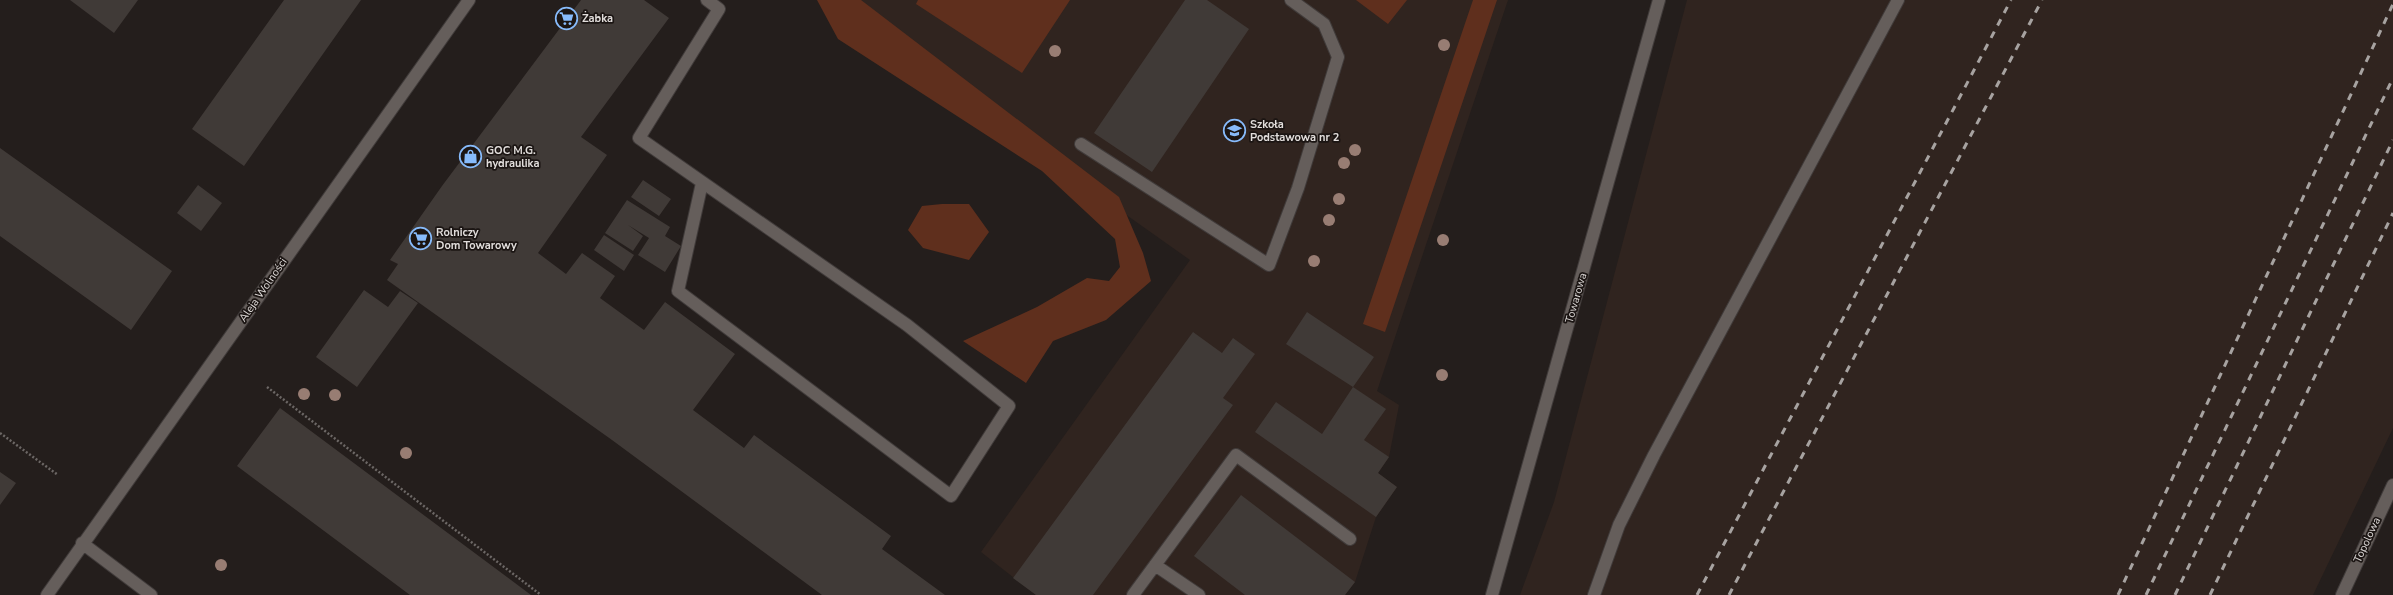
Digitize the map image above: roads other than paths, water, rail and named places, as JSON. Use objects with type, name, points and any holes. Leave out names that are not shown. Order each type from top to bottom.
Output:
[{"type":"street","name":"Aleja Wolności","points":[[47,595],[56,580],[469,0]]},
{"type":"street","points":[[702,183],[678,291],[951,496],[1009,406],[907,325],[638,138],[719,9],[707,0]]},
{"type":"street","points":[[1081,144],[1269,265],[1298,188],[1338,57],[1324,24],[1291,0]]},
{"type":"street","name":"Towarowa","points":[[1492,595],[1659,0]]},
{"type":"street","points":[[1594,595],[1619,525],[1654,455],[1898,0]]},
{"type":"street","points":[[1133,595],[1236,456],[1350,539]]},
{"type":"street","name":"Topolowa","points":[[2342,595],[2393,485]]},
{"type":"street","points":[[82,544],[151,595]]},
{"type":"street","points":[[1155,565],[1199,595]]},
{"type":"street","name":"Aleja Wolności","points":[[41,595],[56,580]]},
{"type":"railway","points":[[1697,595],[2011,0]]},
{"type":"railway","points":[[1729,595],[2042,0]]},
{"type":"railway","points":[[2118,595],[2393,4]]},
{"type":"railway","points":[[2146,595],[2393,78]]},
{"type":"railway","points":[[2175,595],[2393,140]]},
{"type":"railway","points":[[2210,595],[2393,213]]},
{"type":"place","name":"Żabka","points":[[567,18]]},
{"type":"place","name":"Szkoła Podstawowa nr 2","points":[[1235,130]]},
{"type":"place","name":"GOC M.G. hydraulika","points":[[471,156]]},
{"type":"place","name":"Rolniczy Dom Towarowy","points":[[420,238]]}]
